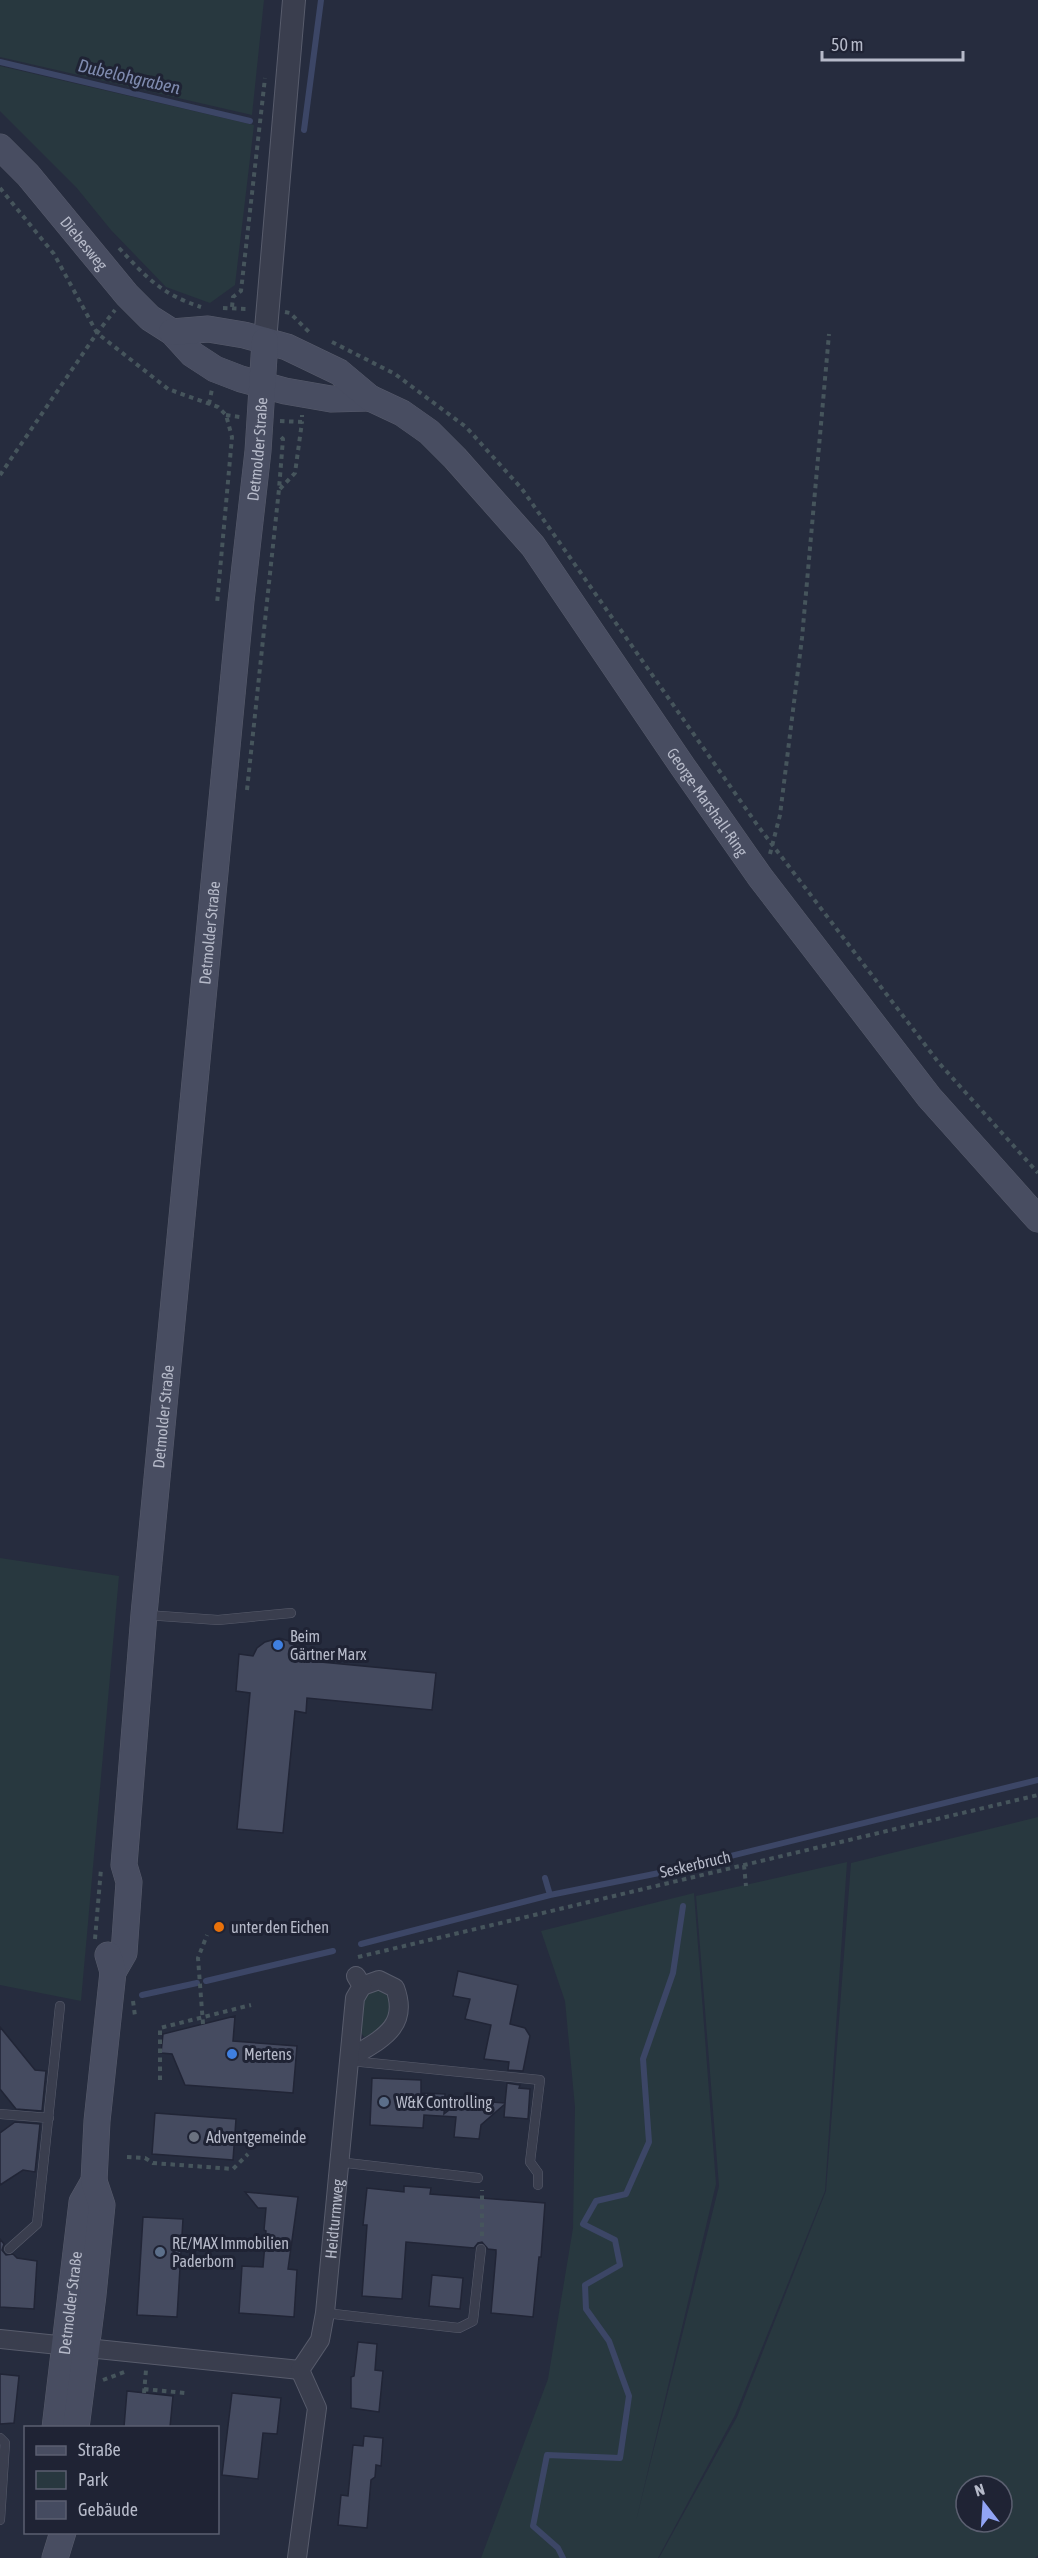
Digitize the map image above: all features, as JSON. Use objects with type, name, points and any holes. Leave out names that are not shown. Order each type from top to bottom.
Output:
[{"type":"main road","name":"Diebesweg","points":[[0,147],[43,192],[127,296],[150,318],[172,332],[192,354],[215,369],[263,386]]},
{"type":"main road","points":[[172,332],[208,329],[265,340]]},
{"type":"main road","name":"Detmolder Straße","points":[[55,2426],[76,2346],[102,2205],[94,2181],[97,2121],[113,1972],[108,1952],[114,1881],[124,1865],[144,1614],[263,386],[265,340]]},
{"type":"main road","name":"George-Marshall-Ring","points":[[265,340],[287,347],[339,372],[370,398],[402,413],[429,432],[455,458],[532,546],[760,877],[929,1097],[1038,1219]]},
{"type":"main road","name":"George-Marshall-Ring","points":[[263,386],[331,399],[370,398]]},
{"type":"main road","name":"Detmolder Straße","points":[[76,2346],[76,2426]]},
{"type":"main road","points":[[49,2534],[55,2558]]},
{"type":"main road","points":[[55,2558],[62,2534]]},
{"type":"street","name":"Detmolder Straße","points":[[265,340],[294,0]]},
{"type":"street","name":"Heidturmweg","points":[[300,2370],[320,2340],[326,2313],[338,2162],[355,1998],[359,1981],[379,1980],[395,1988],[401,2004],[396,2023],[388,2033],[350,2059]]},
{"type":"street","points":[[0,2339],[300,2370],[316,2408],[297,2558]]},
{"type":"lane","points":[[144,1614],[218,1620],[291,1614]]},
{"type":"lane","points":[[9,2249],[37,2224],[60,2006]]},
{"type":"lane","points":[[350,2059],[540,2080],[530,2162],[538,2173],[538,2185]]},
{"type":"lane","points":[[0,2114],[49,2118]]},
{"type":"lane","points":[[338,2162],[478,2178]]},
{"type":"lane","points":[[326,2313],[459,2328],[473,2321],[481,2249]]},
{"type":"lane","points":[[0,2439],[5,2443],[0,2520]]},
{"type":"path","points":[[232,307],[233,297],[241,291],[266,71]]},
{"type":"path","points":[[0,188],[54,254],[97,333],[168,389],[218,407],[226,415]]},
{"type":"path","points":[[118,247],[151,282],[176,299],[207,309]]},
{"type":"path","points":[[0,475],[97,333],[127,296]]},
{"type":"path","points":[[215,308],[246,309]]},
{"type":"path","points":[[773,846],[780,815],[802,638],[829,333]]},
{"type":"path","points":[[279,489],[295,473],[302,422]]},
{"type":"path","name":"Seskerbruch","points":[[358,1957],[1038,1795]]},
{"type":"path","points":[[744,1865],[746,1886]]},
{"type":"path","points":[[203,2024],[203,1997],[198,1958],[207,1935]]},
{"type":"path","points":[[160,2080],[160,2028],[251,2005]]},
{"type":"path","points":[[127,2157],[145,2158],[153,2163],[233,2169],[248,2154]]},
{"type":"path","points":[[478,2178],[482,2188],[481,2249]]},
{"type":"path","points":[[146,2373],[144,2391],[185,2393]]},
{"type":"green space","points":[[0,0],[264,0],[252,115],[0,57]]},
{"type":"green space","points":[[0,66],[254,125],[235,285],[210,303],[166,287],[111,230],[76,187],[0,111]]},
{"type":"green space","points":[[0,1558],[119,1576],[81,2001],[0,1985]]},
{"type":"green space","points":[[1038,1817],[1038,2555],[1035,2558],[659,2558],[737,2417],[826,2191],[851,1863]]},
{"type":"green space","points":[[847,1862],[825,2191],[735,2415],[658,2558],[481,2558],[548,2379],[573,2228],[575,2107],[565,2001],[541,1931],[694,1893],[716,2184],[636,2521],[719,2186],[696,1896]]},
{"type":"green space","points":[[371,1990],[385,1993],[394,2005],[379,2028],[364,2037],[361,2032],[364,1995]]},
{"type":"building","points":[[279,1638],[289,1641],[296,1647],[300,1660],[436,1673],[432,1710],[307,1698],[306,1713],[295,1711],[283,1833],[237,1829],[250,1693],[236,1691],[239,1654],[253,1656],[257,1648],[265,1642]]},
{"type":"building","points":[[458,1971],[518,1985],[510,2024],[525,2028],[530,2036],[523,2071],[508,2070],[509,2062],[484,2059],[491,2025],[465,2019],[470,1999],[453,1996]]},
{"type":"building","name":"Mertens","points":[[235,2016],[233,2041],[297,2046],[293,2093],[185,2085],[172,2054],[161,2053],[163,2034]]},
{"type":"building","points":[[0,2027],[35,2070],[46,2071],[42,2111],[16,2109],[0,2089]]},
{"type":"building","points":[[372,2078],[421,2080],[421,2093],[445,2094],[444,2114],[467,2096],[474,2097],[477,2101],[505,2103],[507,2083],[520,2085],[519,2088],[530,2089],[528,2119],[504,2117],[505,2104],[481,2125],[479,2139],[454,2137],[456,2117],[424,2115],[423,2128],[370,2125]]},
{"type":"building","name":"Adventgemeinde","points":[[155,2113],[236,2119],[233,2160],[152,2154]]},
{"type":"building","points":[[15,2122],[40,2124],[35,2172],[23,2170],[0,2185],[0,2133]]},
{"type":"building","points":[[404,2186],[431,2188],[430,2194],[545,2203],[533,2317],[491,2313],[496,2250],[488,2249],[482,2242],[474,2248],[406,2242],[402,2299],[362,2296],[367,2225],[363,2225],[367,2188],[404,2192]]},
{"type":"building","points":[[245,2192],[298,2197],[288,2269],[297,2270],[294,2317],[239,2313],[242,2266],[263,2267],[266,2231],[264,2230],[266,2208],[258,2208]]},
{"type":"building","points":[[143,2217],[183,2219],[177,2317],[137,2315]]},
{"type":"building","points":[[0,2239],[4,2244],[2,2250],[6,2255],[13,2254],[17,2258],[37,2261],[34,2309],[0,2307]]},
{"type":"building","points":[[432,2275],[463,2278],[460,2309],[429,2306]]},
{"type":"building","points":[[358,2342],[377,2344],[375,2370],[383,2371],[379,2412],[351,2408],[351,2377],[354,2376]]},
{"type":"building","points":[[0,2374],[19,2376],[14,2423],[0,2424]]},
{"type":"building","points":[[127,2391],[173,2396],[170,2426],[124,2426]]},
{"type":"building","points":[[232,2393],[281,2398],[277,2434],[263,2433],[258,2479],[222,2475]]},
{"type":"building","points":[[364,2436],[383,2438],[381,2466],[376,2465],[375,2477],[371,2480],[367,2528],[338,2525],[341,2495],[348,2496],[353,2445],[363,2446]]},
{"type":"waterway","name":"Dubelohgraben","points":[[304,130],[321,0]]},
{"type":"waterway","name":"Dubelohgraben","points":[[0,62],[250,121]]},
{"type":"waterway","points":[[361,1944],[550,1895],[674,1870],[1038,1780]]},
{"type":"waterway","points":[[545,1878],[550,1895]]},
{"type":"waterway","points":[[563,2558],[558,2548],[533,2526],[547,2455],[620,2458],[629,2396],[609,2341],[586,2309],[585,2285],[620,2265],[615,2240],[583,2224],[596,2201],[626,2194],[649,2142],[643,2059],[673,1973],[683,1906]]},
{"type":"waterway","points":[[206,1981],[333,1951]]},
{"type":"waterway","points":[[142,1995],[197,1983]]},
{"type":"place","name":"Beim Gärtner Marx","points":[[278,1645]]},
{"type":"place","name":"unter den Eichen","points":[[219,1927]]},
{"type":"place","name":"Mertens","points":[[232,2054]]},
{"type":"place","name":"W&K Controlling","points":[[384,2102]]},
{"type":"place","name":"Adventgemeinde","points":[[194,2137]]},
{"type":"place","name":"RE/MAX Immobilien Paderborn","points":[[160,2252]]}]
